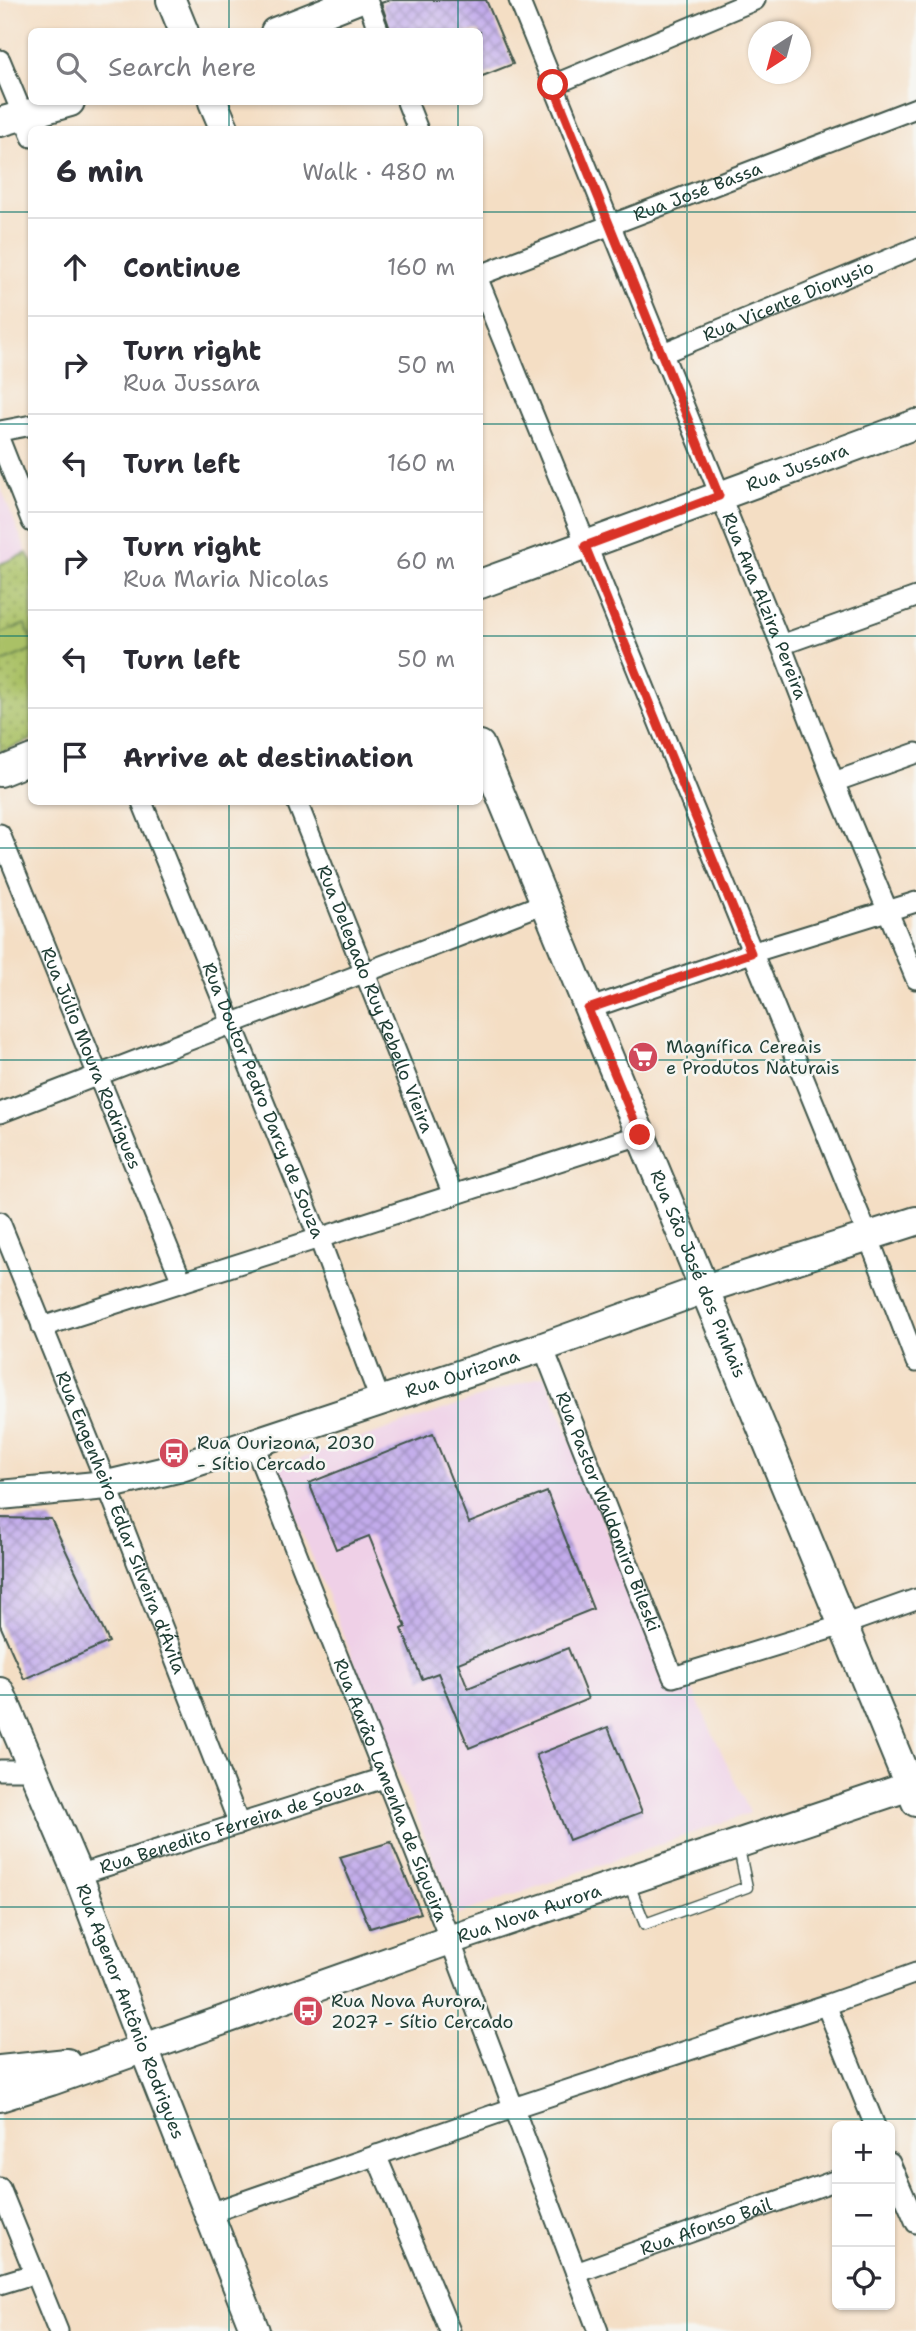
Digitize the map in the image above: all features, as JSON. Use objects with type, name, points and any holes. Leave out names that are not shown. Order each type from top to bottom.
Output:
[{"type":"street","points":[[171,0],[182,28]]},
{"type":"street","points":[[285,28],[356,0]]},
{"type":"street","points":[[367,0],[378,28]]},
{"type":"street","name":"Rua Ana Alzira Pereira","points":[[519,0],[916,979]]},
{"type":"street","points":[[553,85],[755,0]]},
{"type":"street","points":[[0,60],[18,125],[63,105]]},
{"type":"street","points":[[214,105],[223,126]]},
{"type":"street","points":[[408,105],[416,126]]},
{"type":"street","name":"Rua José Bassa","points":[[483,274],[916,108]]},
{"type":"street","name":"Rua Vicente Dionysio","points":[[661,354],[916,248]]},
{"type":"street","points":[[483,291],[916,1362]]},
{"type":"street","name":"Rua Jussara","points":[[483,583],[916,424]]},
{"type":"street","points":[[0,432],[28,426]]},
{"type":"street","points":[[0,441],[28,512]]},
{"type":"street","points":[[781,645],[916,597]]},
{"type":"street","points":[[834,782],[916,752]]},
{"type":"street","name":"Rua São José dos Pinhais","points":[[483,753],[914,1791]]},
{"type":"street","points":[[0,772],[28,761]]},
{"type":"street","name":"Rua Doutor Pedro Darcy de Souza","points":[[143,805],[318,1238],[380,1400]]},
{"type":"street","name":"Rua Delegado Ruy Rebello Vieira","points":[[298,805],[453,1195]]},
{"type":"street","name":"Rua Júlio Moura Rodrigues","points":[[0,834],[182,1282]]},
{"type":"street","points":[[588,1009],[751,953],[916,902]]},
{"type":"street","points":[[0,1113],[545,904]]},
{"type":"street","points":[[42,1327],[640,1135]]},
{"type":"street","name":"Rua Ourizona","points":[[0,1495],[107,1485],[178,1468],[543,1347],[704,1289],[916,1221]]},
{"type":"street","name":"Rua Engenheiro Edlar Silveira d'Ávila","points":[[0,1222],[107,1485],[239,1824]]},
{"type":"street","name":"Rua Pastor Waldomiro Bileski","points":[[543,1347],[673,1677],[843,1625]]},
{"type":"street","name":"Rua Aarão Lamenha de Siqueira","points":[[254,1445],[450,1940],[598,2331]]},
{"type":"street","points":[[843,1625],[916,1599]]},
{"type":"street","name":"Rua Agenor Antônio Rodrigues","points":[[0,1692],[78,1875],[255,2331]]},
{"type":"street","points":[[0,1770],[33,1770]]},
{"type":"street","name":"Rua Benedito Ferreira de Souza","points":[[78,1875],[384,1778]]},
{"type":"street","name":"Rua Nova Aurora","points":[[0,2096],[144,2049],[450,1940],[738,1844],[914,1791]]},
{"type":"street","points":[[210,2213],[916,1973]]},
{"type":"street","points":[[826,2005],[873,2121]]},
{"type":"street","name":"Rua Nova Aurora","points":[[0,2070],[67,2063],[144,2049]]},
{"type":"street","points":[[376,2155],[450,2331]]},
{"type":"street","points":[[895,2175],[916,2223]]},
{"type":"street","name":"Rua Afonso Bail","points":[[576,2273],[832,2182]]},
{"type":"street","points":[[0,2188],[58,2331]]},
{"type":"street","points":[[0,2284],[33,2274]]},
{"type":"lane","points":[[628,1881],[645,1924],[747,1887],[738,1844]]},
{"type":"shaded area","points":[[0,486],[27,553],[0,564]]},
{"type":"shaded area","points":[[545,1375],[673,1695],[692,1689],[750,1813],[456,1915],[276,1467]]},
{"type":"green space","points":[[27,553],[28,555],[28,741],[0,752],[0,564]]},
{"type":"green space","points":[[25,624],[28,632],[28,651],[0,663],[0,634]]},
{"type":"building","points":[[390,0],[486,0],[513,64],[483,76],[483,28],[390,28],[381,3]]},
{"type":"building","points":[[433,1434],[469,1523],[547,1492],[593,1609],[458,1663],[468,1688],[568,1648],[588,1699],[469,1748],[438,1673],[422,1679],[402,1629],[406,1627],[369,1536],[336,1549],[309,1483]]},
{"type":"building","points":[[0,1518],[51,1519],[109,1642],[24,1679],[0,1625]]},
{"type":"building","points":[[608,1727],[642,1812],[569,1840],[536,1755]]},
{"type":"building","points":[[391,1842],[421,1913],[370,1928],[340,1857]]},
{"type":"place","name":"Magnífica Cereais e Produtos Naturais","points":[[643,1057]]},
{"type":"place","name":"Rua Ourizona, 2030 - Sítio Cercado","points":[[174,1453]]},
{"type":"place","name":"Rua Nova Aurora, 2027 - Sítio Cercado","points":[[308,2011]]},
{"type":"route","points":[[553,85],[719,496],[585,546],[751,953],[588,1009],[640,1135]]}]
